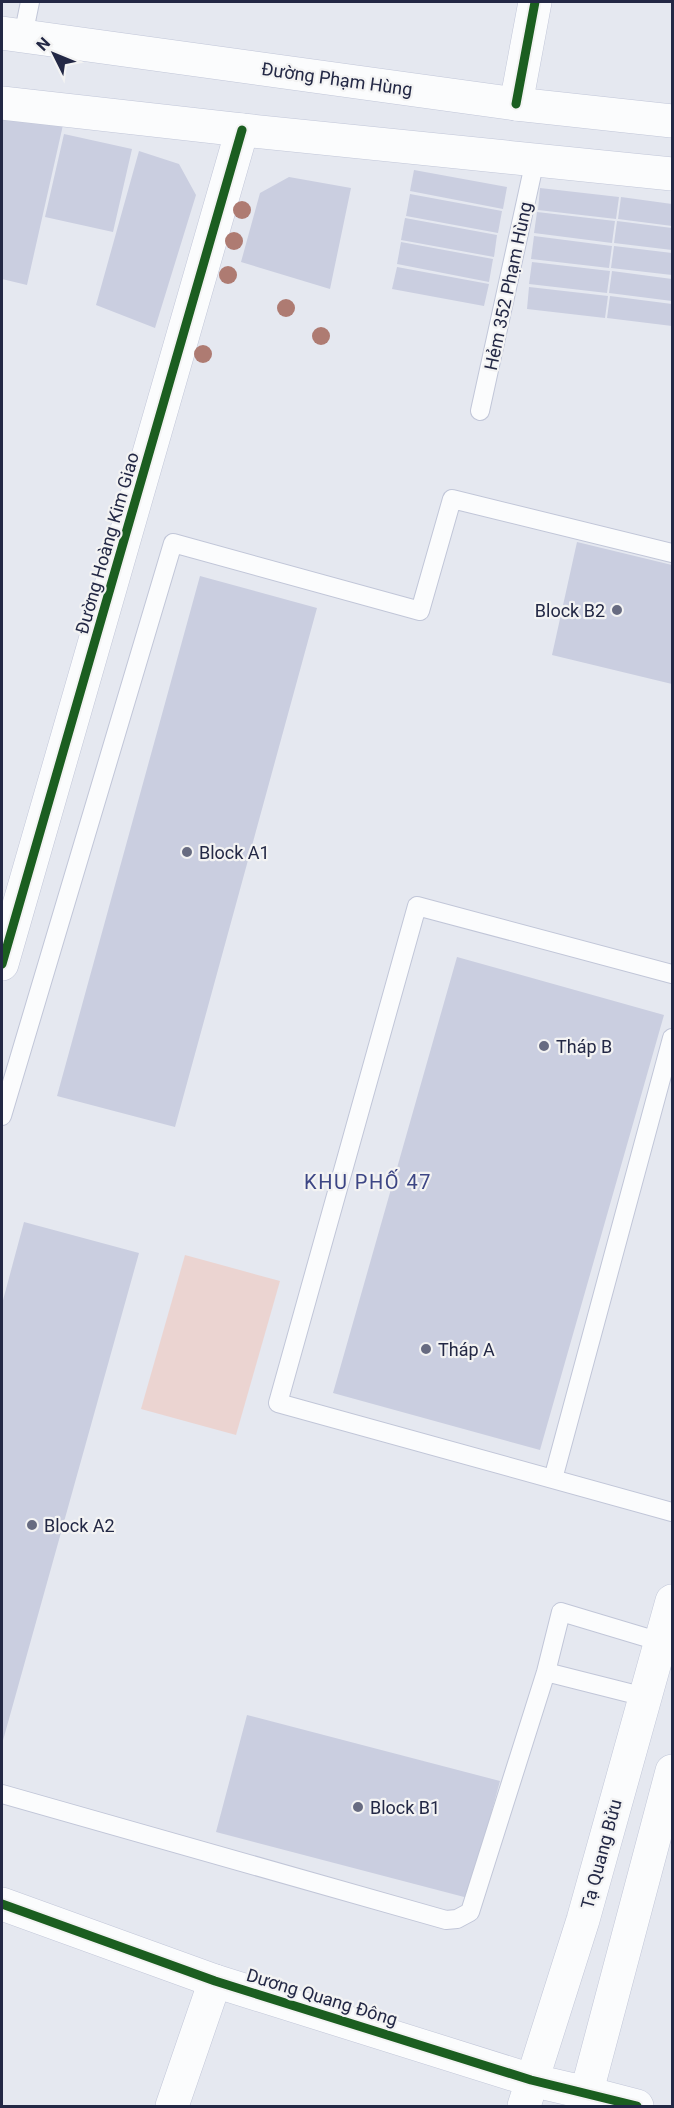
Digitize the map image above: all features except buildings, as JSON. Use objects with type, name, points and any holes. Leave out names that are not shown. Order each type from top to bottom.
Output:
[{"type":"main road","points":[[516,104],[535,2]]},
{"type":"main road","name":"Đường Phạm Hùng","points":[[12,35],[516,104],[672,121]]},
{"type":"main road","points":[[2,103],[672,174]]},
{"type":"main road","name":"Đường Hoàng Kim Giao","points":[[2,964],[8,916],[242,130]]},
{"type":"main road","name":"Tạ Quang Bửu","points":[[528,2093],[583,1920],[672,1601]]},
{"type":"main road","points":[[585,2100],[672,1771]]},
{"type":"main road","name":"Dương Quang Đông","points":[[2,1904],[528,2093],[637,2106]]},
{"type":"main road","points":[[172,2106],[215,1981]]},
{"type":"lane","points":[[12,35],[30,2]]},
{"type":"lane","name":"Hẻm 352 Phạm Hùng","points":[[480,411],[535,160]]},
{"type":"lane","points":[[2,1116],[173,543],[420,611],[452,499],[672,553]]},
{"type":"lane","points":[[672,974],[417,906],[278,1403],[672,1512]]},
{"type":"lane","points":[[553,1479],[672,1038]]},
{"type":"lane","points":[[2,1794],[446,1920],[457,1919],[470,1912],[546,1672],[561,1612],[661,1642]]},
{"type":"lane","points":[[546,1672],[645,1697]]},
{"type":"shaded area","points":[[185,1255],[280,1281],[236,1435],[141,1409]]},
{"type":"cycle path","points":[[516,104],[535,2]]},
{"type":"cycle path","points":[[2,964],[242,130]]},
{"type":"cycle path","points":[[2,1904],[215,1981],[531,2080],[637,2106]]},
{"type":"place","name":"Block B2","points":[[617,610]]},
{"type":"place","name":"Block A1","points":[[187,852]]},
{"type":"place","name":"Tháp B","points":[[544,1046]]},
{"type":"place","name":"Tháp A","points":[[426,1349]]},
{"type":"place","name":"Block A2","points":[[32,1525]]},
{"type":"place","name":"Block B1","points":[[358,1807]]},
{"type":"district","name":"KHU PHỐ 47","points":[[368,1182]]}]
